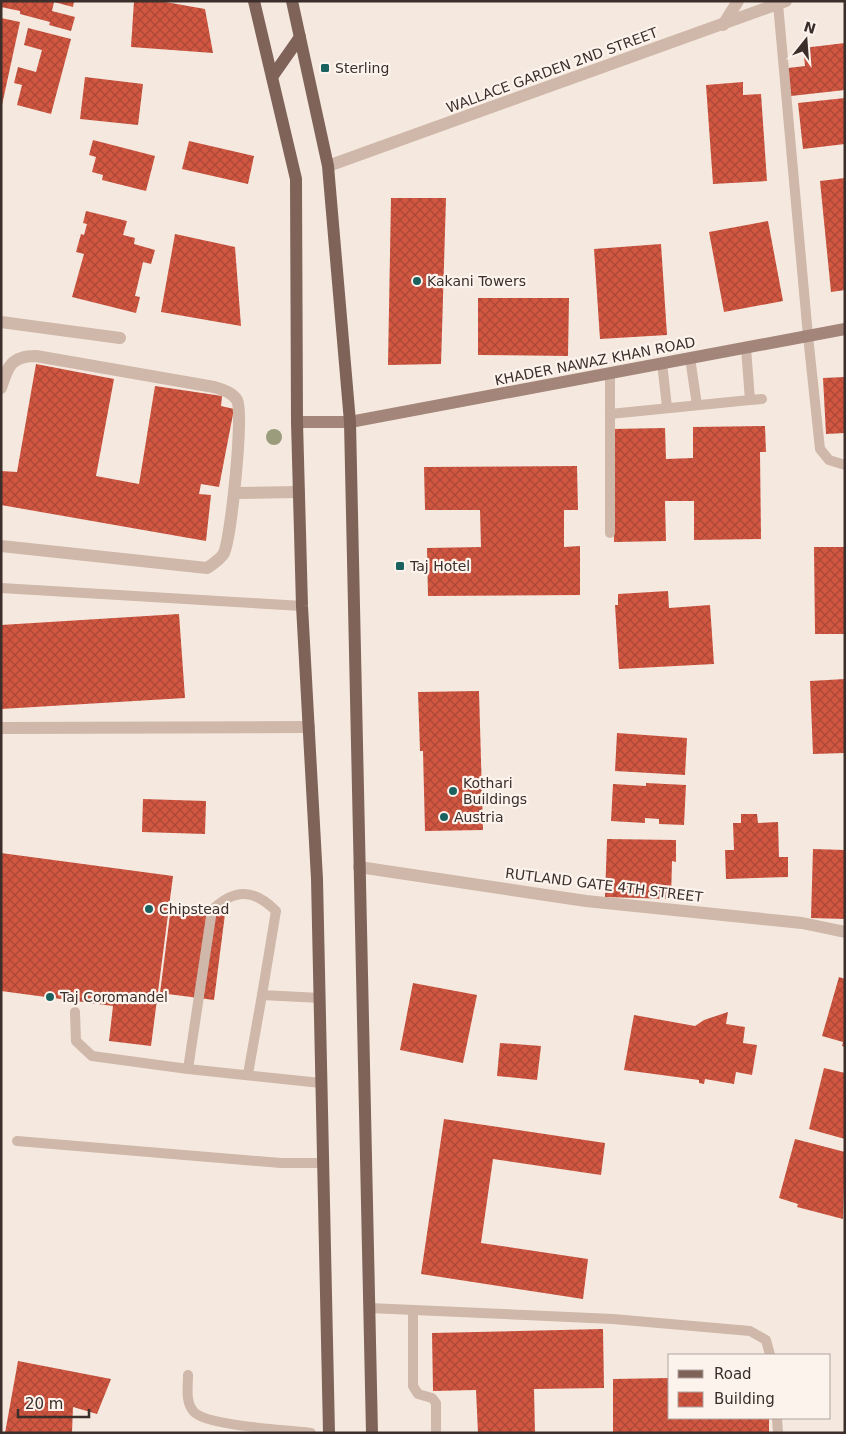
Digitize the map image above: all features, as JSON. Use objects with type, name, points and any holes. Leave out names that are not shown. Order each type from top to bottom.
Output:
[{"type":"main road","points":[[254,1],[296,179],[297,422],[302,606],[316,859],[329,1433]]},
{"type":"main road","points":[[292,1],[328,166],[350,422],[372,1433]]},
{"type":"main road","points":[[272,76],[300,37]]},
{"type":"street","points":[[723,25],[738,1]]},
{"type":"street","name":"WALLACE GARDEN 2ND STREET","points":[[328,166],[782,3]]},
{"type":"street","points":[[1,322],[120,338]]},
{"type":"street","name":"KHADER NAWAZ KHAN ROAD","points":[[297,422],[350,422],[845,329]]},
{"type":"street","points":[[1,388],[11,363],[22,356],[36,356],[214,387],[228,392],[236,400],[240,413],[234,493],[224,553],[207,568],[1,546]]},
{"type":"street","points":[[234,493],[299,492]]},
{"type":"street","points":[[1,728],[309,727]]},
{"type":"street","name":"RUTLAND GATE 4TH STREET","points":[[359,867],[586,901],[802,922],[845,932]]},
{"type":"lane","points":[[782,3],[808,336],[820,450],[829,460],[845,465]]},
{"type":"lane","points":[[746,348],[750,400]]},
{"type":"lane","points":[[690,358],[698,404]]},
{"type":"lane","points":[[662,364],[667,407]]},
{"type":"lane","points":[[610,373],[610,533]]},
{"type":"lane","points":[[610,414],[762,399]]},
{"type":"lane","points":[[1,588],[302,606]]},
{"type":"lane","points":[[188,1069],[212,910],[225,897],[238,894],[254,896],[267,902],[276,911],[248,1074]]},
{"type":"lane","points":[[262,995],[320,998]]},
{"type":"lane","points":[[75,1012],[76,1041],[92,1056],[188,1069],[321,1083]]},
{"type":"lane","points":[[17,1141],[281,1163],[323,1162]]},
{"type":"lane","points":[[369,1308],[613,1320],[750,1331],[766,1340],[770,1354]]},
{"type":"lane","points":[[413,1310],[413,1386],[418,1394],[432,1398],[436,1403],[436,1433]]},
{"type":"lane","points":[[188,1376],[187,1400],[195,1414],[217,1422],[311,1433]]},
{"type":"lane","points":[[777,1419],[778,1433]]},
{"type":"building","points":[[1,1],[74,1],[73,7],[54,2],[52,11],[75,17],[71,31],[49,25],[50,22],[20,14],[20,11],[1,7]]},
{"type":"building","points":[[134,1],[160,1],[205,9],[213,53],[131,47]]},
{"type":"building","points":[[1,18],[20,22],[2,105],[1,105]]},
{"type":"building","points":[[28,28],[71,39],[51,114],[17,105],[22,85],[14,83],[18,67],[36,72],[42,50],[24,45]]},
{"type":"building","points":[[845,43],[845,90],[791,96],[788,68],[805,66],[803,48]]},
{"type":"building","points":[[85,77],[143,84],[138,125],[80,119]]},
{"type":"building","points":[[743,82],[743,95],[761,94],[767,181],[713,184],[706,85]]},
{"type":"building","points":[[845,98],[845,144],[803,149],[798,103]]},
{"type":"building","points":[[93,140],[155,156],[146,191],[102,180],[103,175],[92,172],[96,157],[89,155]]},
{"type":"building","points":[[189,141],[254,156],[248,184],[182,169]]},
{"type":"building","points":[[845,178],[845,290],[831,292],[820,181]]},
{"type":"building","name":"Kakani Towers","points":[[391,198],[446,198],[441,364],[388,365]]},
{"type":"building","points":[[86,211],[127,221],[123,235],[135,238],[134,244],[155,250],[151,264],[143,262],[135,296],[140,297],[136,313],[72,297],[84,254],[76,252],[81,234],[84,235],[87,224],[83,223]]},
{"type":"building","points":[[768,221],[783,301],[724,312],[709,232]]},
{"type":"building","points":[[175,234],[235,247],[241,326],[161,312]]},
{"type":"building","points":[[661,244],[667,335],[600,339],[594,249]]},
{"type":"building","points":[[478,298],[569,298],[568,356],[478,355]]},
{"type":"building","points":[[36,364],[114,379],[96,476],[139,484],[155,386],[222,396],[221,406],[234,409],[219,487],[201,484],[199,494],[211,495],[206,541],[1,505],[1,471],[17,472]]},
{"type":"building","points":[[845,377],[845,433],[826,434],[823,378]]},
{"type":"building","points":[[765,426],[766,452],[760,452],[761,539],[694,540],[694,501],[665,501],[666,541],[614,542],[612,429],[665,428],[666,459],[693,458],[693,427]]},
{"type":"building","points":[[577,466],[578,510],[564,510],[564,547],[580,546],[580,595],[428,596],[427,548],[481,547],[480,510],[425,510],[424,467]]},
{"type":"building","points":[[814,547],[845,547],[845,634],[815,634]]},
{"type":"building","points":[[668,591],[669,608],[710,605],[714,664],[619,669],[615,605],[618,605],[618,594]]},
{"type":"building","points":[[179,614],[185,698],[1,709],[1,625]]},
{"type":"building","points":[[845,679],[845,753],[813,754],[810,681]]},
{"type":"building","name":"Kothari Buildings","points":[[479,691],[483,830],[425,831],[423,751],[420,751],[418,692]]},
{"type":"building","points":[[617,733],[687,738],[685,775],[615,771]]},
{"type":"building","points":[[646,783],[686,785],[684,825],[659,824],[659,819],[645,818],[645,823],[611,821],[613,784],[646,786]]},
{"type":"building","points":[[143,799],[206,801],[205,834],[142,832]]},
{"type":"building","points":[[741,814],[757,814],[758,823],[778,822],[779,857],[788,857],[788,877],[726,879],[725,850],[734,850],[733,823],[741,823]]},
{"type":"building","points":[[607,839],[676,840],[676,862],[672,861],[671,899],[605,897]]},
{"type":"building","points":[[813,849],[845,850],[845,919],[811,918]]},
{"type":"building","points":[[1,853],[173,876],[151,1046],[109,1041],[113,1006],[1,991]]},
{"type":"building","points":[[171,907],[225,914],[214,1000],[160,993]]},
{"type":"building","points":[[839,977],[845,979],[845,1047],[842,1046],[843,1042],[822,1036]]},
{"type":"building","points":[[413,983],[477,995],[463,1063],[400,1050]]},
{"type":"building","points":[[728,1012],[726,1024],[745,1027],[743,1043],[757,1045],[752,1075],[736,1072],[734,1084],[705,1079],[704,1084],[699,1083],[699,1080],[624,1070],[634,1015],[695,1026],[704,1020]]},
{"type":"building","points":[[500,1043],[541,1046],[537,1080],[497,1076]]},
{"type":"building","points":[[824,1068],[845,1073],[845,1139],[809,1129]]},
{"type":"building","points":[[444,1119],[605,1143],[601,1175],[493,1159],[481,1243],[588,1259],[583,1299],[421,1274]]},
{"type":"building","points":[[795,1139],[845,1152],[843,1219],[797,1207],[798,1204],[779,1198]]},
{"type":"building","points":[[603,1329],[604,1388],[534,1389],[535,1433],[478,1433],[476,1390],[433,1391],[432,1333]]},
{"type":"building","points":[[18,1361],[111,1379],[97,1414],[73,1407],[72,1433],[5,1433]]},
{"type":"building","points":[[668,1378],[668,1419],[769,1419],[769,1432],[613,1432],[613,1379]]},
{"type":"place","name":"Sterling","points":[[325,68]]},
{"type":"place","name":"Kakani Towers","points":[[417,281]]},
{"type":"place","name":"Taj Hotel","points":[[400,566]]},
{"type":"place","name":"Kothari Buildings","points":[[453,791]]},
{"type":"place","name":"Austria","points":[[444,817]]},
{"type":"place","name":"Chipstead","points":[[149,909]]},
{"type":"place","name":"Taj Coromandel","points":[[50,997]]}]
